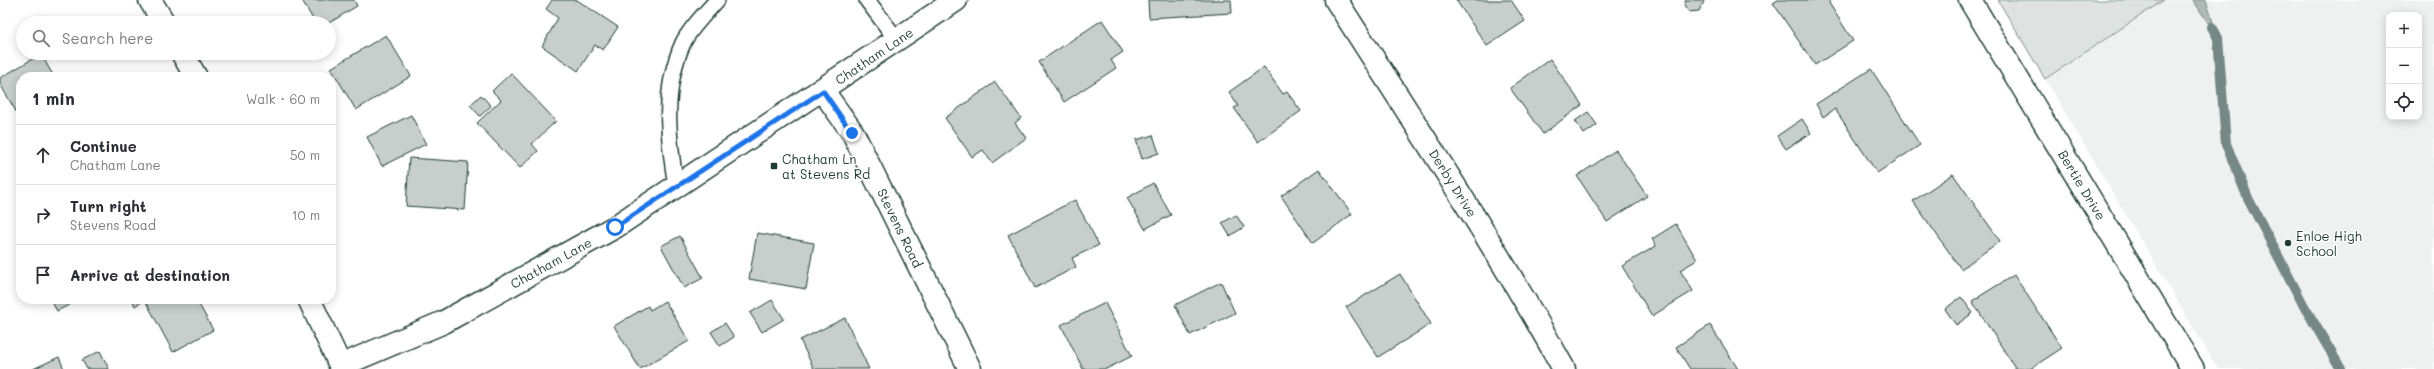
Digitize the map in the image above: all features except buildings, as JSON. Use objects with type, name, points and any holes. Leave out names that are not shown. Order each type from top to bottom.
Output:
[{"type":"street","points":[[150,0],[160,16]]},
{"type":"street","name":"Chatham Lane","points":[[339,368],[444,322],[615,227],[823,91],[956,0]]},
{"type":"street","name":"Derby Drive","points":[[1336,0],[1456,187],[1530,308],[1564,369]]},
{"type":"street","name":"Bertie Drive","points":[[1970,0],[2193,369]]},
{"type":"street","points":[[186,60],[193,72]]},
{"type":"street","name":"Stevens Road","points":[[823,91],[852,133],[970,369]]},
{"type":"street","points":[[311,304],[339,368]]},
{"type":"lane","points":[[676,186],[669,143],[668,89],[683,42],[718,0]]},
{"type":"lane","points":[[867,0],[897,40]]},
{"type":"shaded area","points":[[1998,0],[2164,0],[2045,79]]},
{"type":"shaded area","name":"Enloe High School","points":[[2164,0],[2434,0],[2434,369],[2218,369],[2045,79]]},
{"type":"shaded area","points":[[2193,0],[2206,0],[2218,38]]},
{"type":"waterway","points":[[2212,27],[2218,38],[2226,144],[2248,198],[2304,306],[2341,369]]},
{"type":"place","name":"Chatham Ln at Stevens Rd","points":[[774,166]]},
{"type":"place","name":"Enloe High School","points":[[2288,243]]},
{"type":"route","points":[[615,227],[823,91],[852,133]]}]
